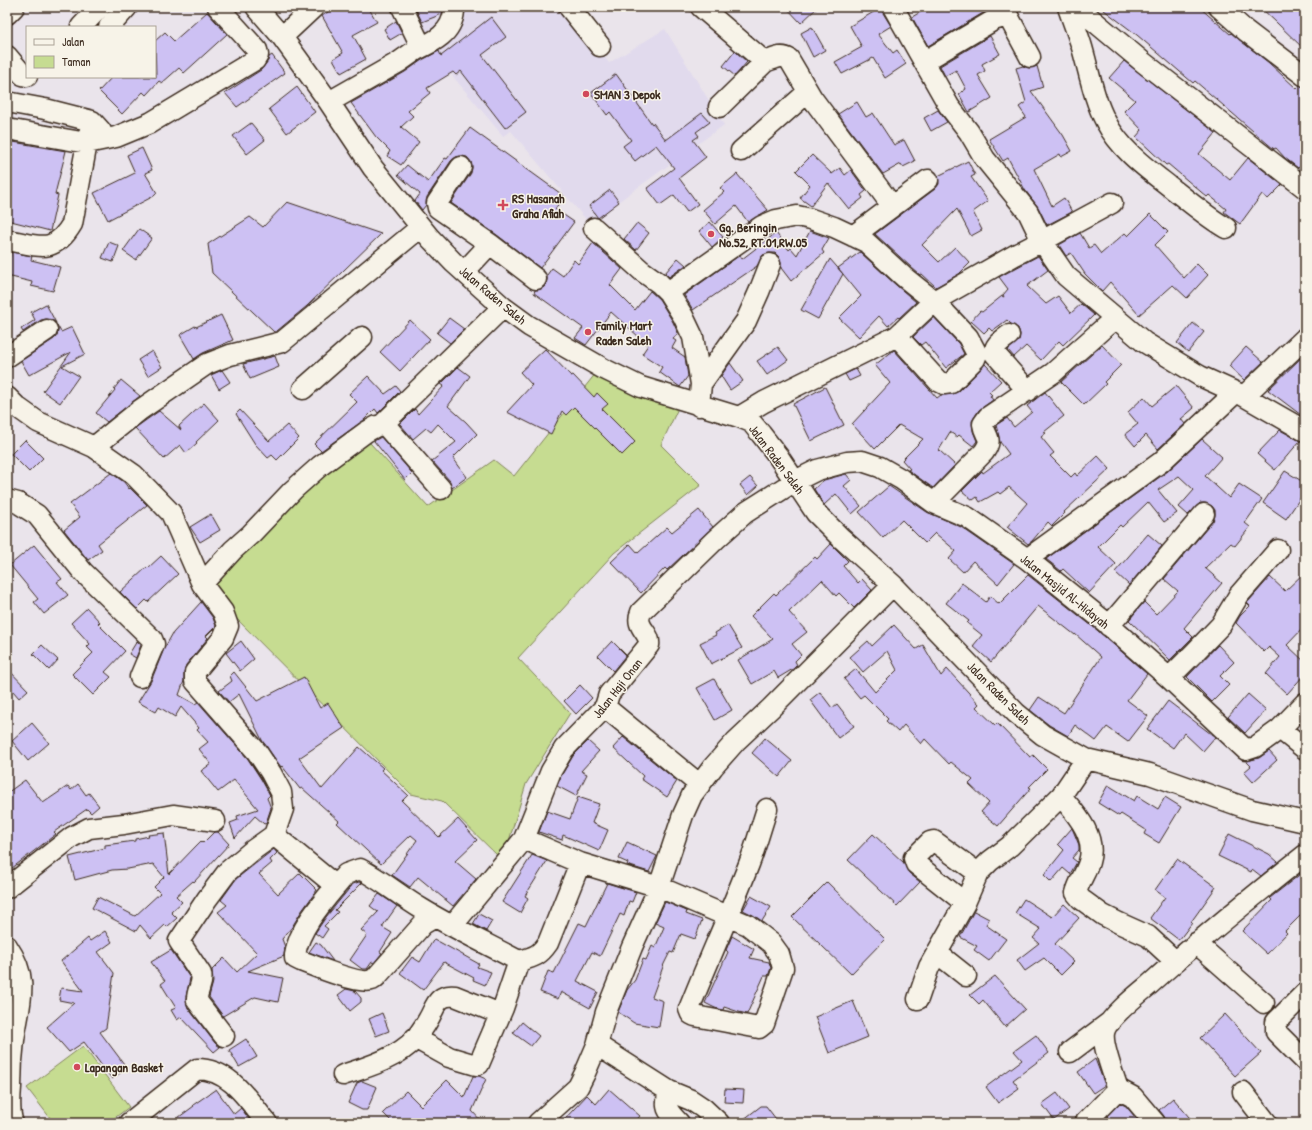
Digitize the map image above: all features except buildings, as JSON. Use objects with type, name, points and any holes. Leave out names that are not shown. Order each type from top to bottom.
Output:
[{"type":"street","points":[[7,14],[14,7]]},
{"type":"street","points":[[83,26],[127,7]]},
{"type":"street","points":[[7,129],[87,143],[116,137],[150,123],[255,60],[258,55],[257,50],[218,7]]},
{"type":"street","name":"Jalan Raden Saleh","points":[[256,7],[282,37],[374,168],[421,227],[459,267],[503,307],[529,326],[604,369],[641,387],[751,422],[795,481],[816,513],[893,585],[1016,713],[1043,735],[1086,759],[1150,774],[1252,810],[1305,822]]},
{"type":"street","points":[[282,37],[314,7]]},
{"type":"street","points":[[402,7],[419,42],[416,50]]},
{"type":"street","points":[[570,7],[600,46]]},
{"type":"street","points":[[701,7],[765,62]]},
{"type":"street","points":[[893,7],[925,61],[949,106],[969,132],[985,159],[1028,212],[1042,242],[1066,276],[1144,342],[1200,376],[1239,395],[1305,431]]},
{"type":"street","points":[[1068,7],[1081,44],[1099,106],[1105,121],[1114,135],[1123,147],[1151,172],[1211,219],[1226,228]]},
{"type":"street","points":[[1077,7],[1144,63],[1305,188]]},
{"type":"street","points":[[1219,7],[1246,31],[1305,76]]},
{"type":"street","points":[[329,102],[441,36],[454,20],[454,11]]},
{"type":"street","points":[[925,61],[994,20],[1008,16],[1030,57]]},
{"type":"street","points":[[7,56],[23,75],[26,76]]},
{"type":"street","points":[[719,107],[765,62],[780,57],[789,59],[808,92],[887,199]]},
{"type":"street","points":[[741,151],[808,92]]},
{"type":"street","points":[[7,102],[45,109],[92,121],[108,139]]},
{"type":"street","points":[[7,240],[48,246],[61,240],[72,224],[92,121]]},
{"type":"street","points":[[461,167],[437,203],[436,206],[438,209],[485,241],[536,279]]},
{"type":"street","points":[[853,236],[928,180]]},
{"type":"street","points":[[739,417],[764,402],[897,336],[934,300],[1112,203]]},
{"type":"street","points":[[668,292],[762,226],[776,220],[796,216],[826,224],[866,242],[904,277],[934,300],[968,337],[977,354],[975,359],[951,383],[944,384],[938,381],[897,336]]},
{"type":"street","points":[[94,446],[140,410],[207,364],[230,355],[282,342],[421,227]]},
{"type":"street","points":[[594,228],[659,283],[668,292],[683,316],[692,337],[701,384],[699,406]]},
{"type":"street","points":[[459,267],[485,241]]},
{"type":"street","points":[[701,384],[746,321],[770,264]]},
{"type":"street","points":[[202,584],[233,550],[251,534],[293,490],[320,466],[366,432],[382,425],[503,307]]},
{"type":"street","points":[[934,503],[984,452],[989,444],[989,441],[983,424],[988,417],[1053,373],[1115,318]]},
{"type":"street","points":[[7,357],[47,330]]},
{"type":"street","points":[[1010,335],[996,346],[994,354],[1028,391]]},
{"type":"street","points":[[303,390],[362,337]]},
{"type":"street","points":[[1026,559],[1161,462],[1305,338]]},
{"type":"street","points":[[7,397],[17,407],[38,422],[94,446],[134,475],[171,513],[202,584],[223,612],[228,626],[224,638],[195,672],[195,682],[257,752],[271,773],[281,792],[283,809],[274,835],[228,871],[179,940],[203,979],[202,984],[198,989],[197,1001],[224,1036]]},
{"type":"street","points":[[382,425],[387,427],[441,489]]},
{"type":"street","name":"Jalan Masjid Al-Hidayah","points":[[795,481],[817,470],[847,462],[862,461],[880,467],[901,479],[934,503],[967,517],[1026,559],[1109,626],[1169,678],[1246,750],[1255,747],[1280,729]]},
{"type":"street","name":"Jalan Haji Onan","points":[[336,886],[319,906],[300,938],[295,958],[338,974],[364,981],[372,980],[423,924],[443,921],[524,839],[551,771],[564,749],[605,707],[610,694],[649,645],[650,641],[640,625],[639,620],[641,612],[745,513],[795,481]]},
{"type":"street","points":[[7,500],[18,503],[37,515],[83,572],[152,639],[154,644],[140,677]]},
{"type":"street","points":[[1109,626],[1204,514]]},
{"type":"street","points":[[1169,678],[1221,625],[1240,595],[1278,550]]},
{"type":"street","points":[[538,1123],[578,1087],[585,1073],[597,1045],[606,1012],[629,954],[659,887],[671,855],[683,815],[692,795],[713,766],[736,741],[771,708],[893,585]]},
{"type":"street","points":[[1305,703],[1280,729],[1305,749]]},
{"type":"street","points":[[605,707],[700,785]]},
{"type":"street","points":[[918,999],[929,967],[965,903],[978,873],[990,861],[1010,846],[1061,796],[1086,759]]},
{"type":"street","points":[[1061,796],[1087,832],[1091,846],[1090,860],[1086,872],[1079,882],[1076,893],[1081,899],[1103,915],[1148,936],[1175,962]]},
{"type":"street","points":[[524,839],[580,864],[659,887],[728,916],[748,925],[771,943],[780,954],[783,968],[764,1024],[760,1028],[695,1016],[689,1012],[708,963],[728,916],[749,863],[767,809]]},
{"type":"street","points":[[7,888],[72,837],[89,828],[124,824],[173,815],[215,821]]},
{"type":"street","points":[[274,835],[336,886],[346,874],[360,869],[378,879],[406,900],[519,961],[533,957],[540,953],[548,943],[580,864]]},
{"type":"street","points":[[965,903],[916,864],[914,858],[930,842],[934,841],[978,873]]},
{"type":"street","points":[[1070,1052],[1110,1022],[1126,1005],[1196,943],[1305,855]]},
{"type":"street","points":[[1196,943],[1264,1003]]},
{"type":"street","points":[[7,946],[19,967],[14,975],[22,984],[22,1000],[14,1041],[10,1100],[11,1119],[13,1123]]},
{"type":"street","points":[[937,953],[966,976]]},
{"type":"street","points":[[415,1038],[449,1057],[477,1065],[482,1059],[519,961]]},
{"type":"street","points":[[1305,993],[1276,1022],[1276,1032],[1305,1061]]},
{"type":"street","points":[[343,1075],[396,1054],[415,1038],[428,1020],[440,999],[447,995],[455,996],[500,1014]]},
{"type":"street","points":[[1110,1022],[1104,1033],[1106,1053],[1118,1089],[1133,1097],[1155,1123]]},
{"type":"street","points":[[597,1045],[669,1091],[691,1100],[703,1108],[719,1123]]},
{"type":"street","points":[[135,1121],[197,1070],[208,1069],[226,1077],[239,1089],[268,1123]]},
{"type":"street","points":[[1085,1123],[1118,1089]]},
{"type":"street","points":[[669,1091],[666,1100],[668,1112],[679,1123]]},
{"type":"street","points":[[1243,1092],[1267,1123]]},
{"type":"shaded area","name":"SMAN 3 Depok","points":[[405,7],[566,7],[609,63],[665,29],[724,125],[589,223],[511,131],[503,136],[424,42]]},
{"type":"green space","points":[[596,373],[679,406],[661,445],[701,485],[614,553],[518,658],[570,713],[526,784],[503,861],[442,801],[411,794],[210,592],[307,482],[361,433],[428,507],[494,460],[514,476]]},
{"type":"green space","name":"Lapangan Basket","points":[[83,1046],[129,1107],[108,1123],[54,1123],[27,1088]]},
{"type":"place","name":"SMAN 3 Depok","points":[[586,94]]},
{"type":"place","name":"RS Hasanah Graha Afiah","points":[[503,205]]},
{"type":"place","name":"Gg. Beringin No.52, RT.01,RW.05","points":[[711,234]]},
{"type":"place","name":"Family Mart Raden Saleh","points":[[588,332]]},
{"type":"place","name":"Lapangan Basket","points":[[77,1067]]}]
